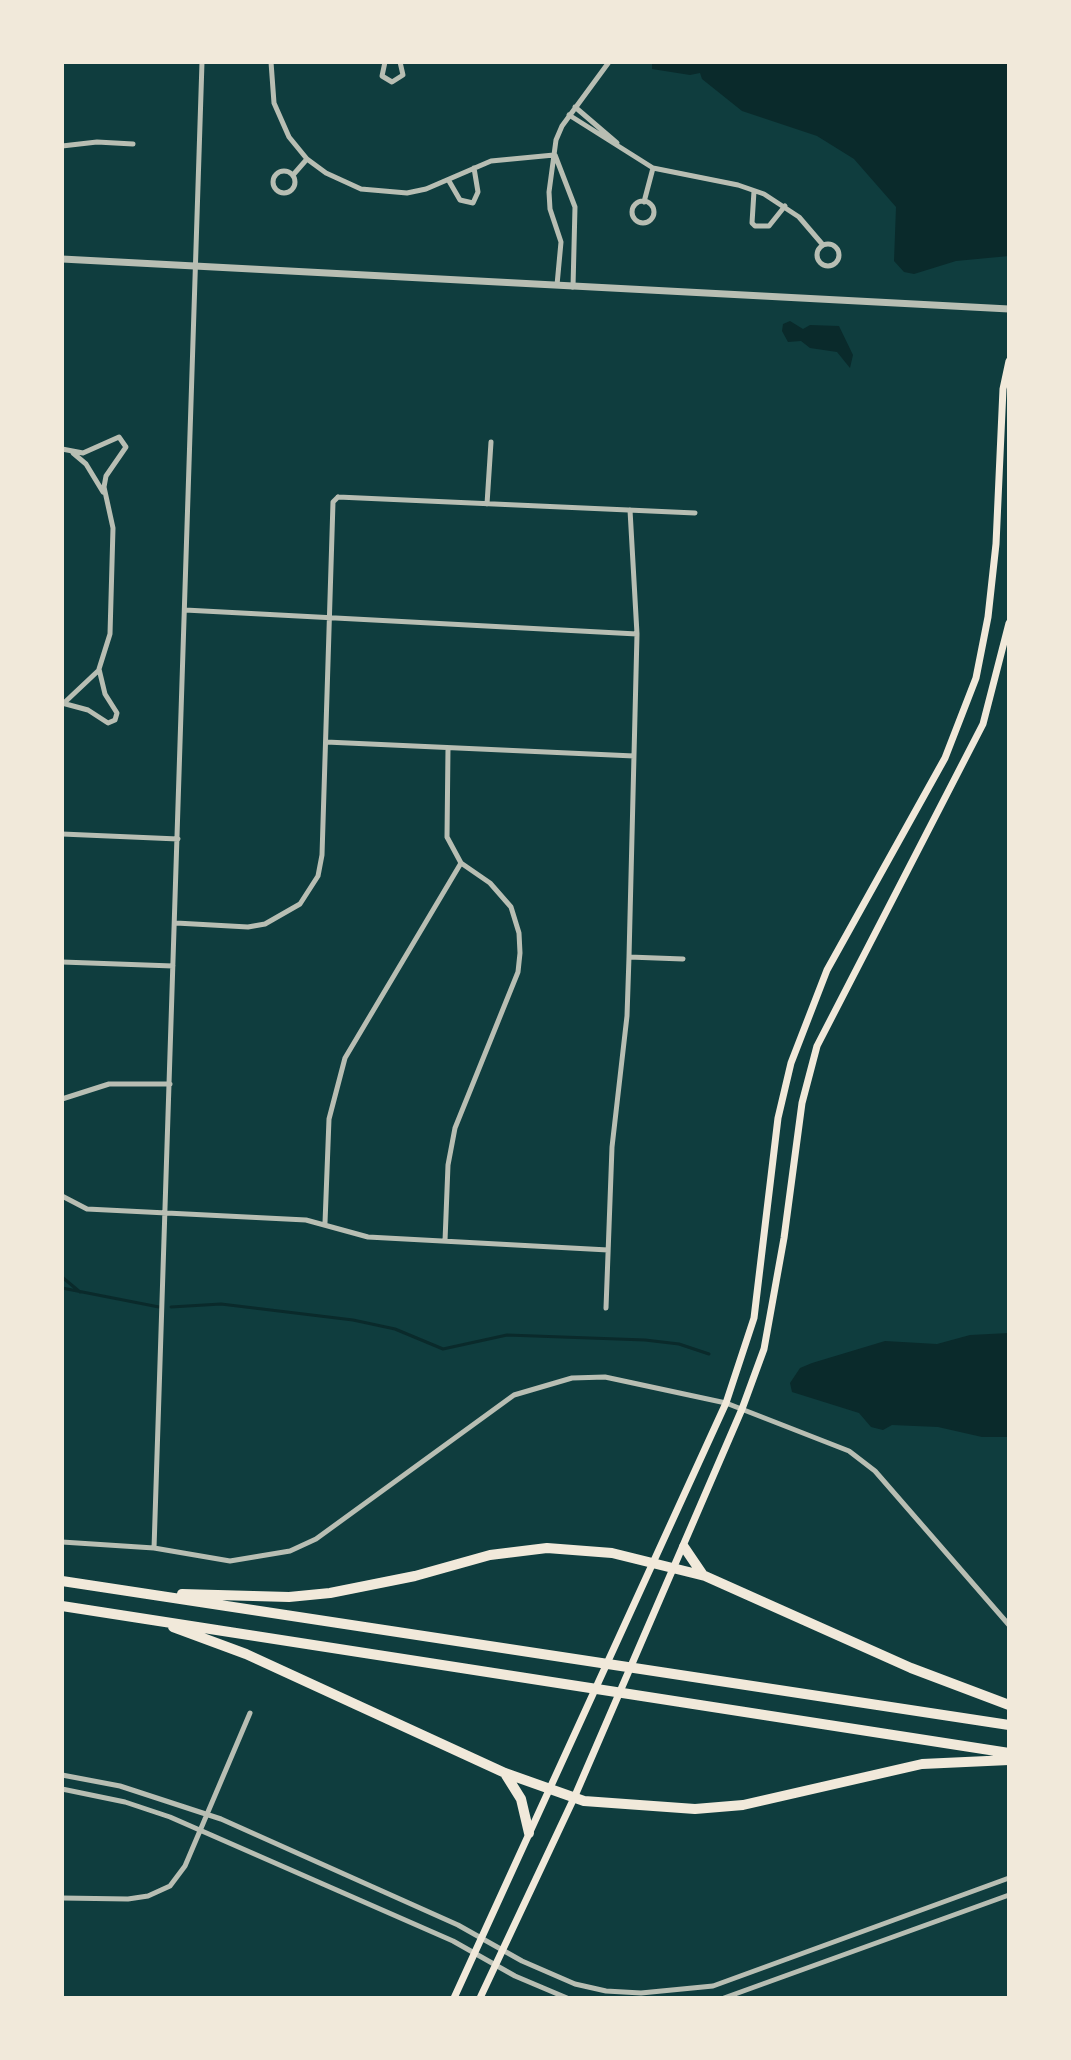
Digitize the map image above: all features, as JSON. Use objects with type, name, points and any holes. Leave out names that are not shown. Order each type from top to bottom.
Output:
[{"type":"highway","points":[[684,1547],[705,1576]]},
{"type":"highway","points":[[131,1591],[289,1597],[330,1593],[415,1576],[490,1555],[547,1548],[612,1553],[705,1576],[911,1668],[1009,1705]]},
{"type":"highway","points":[[62,1581],[1009,1725]]},
{"type":"highway","points":[[62,1606],[1009,1753]]},
{"type":"highway","points":[[148,1619],[246,1654],[505,1773],[574,1798],[695,1809],[727,1806],[922,1764],[1009,1760]]},
{"type":"highway","points":[[505,1773],[521,1799],[529,1833]]},
{"type":"main road","points":[[454,1998],[726,1403],[754,1318],[778,1118],[791,1063],[827,970],[945,758],[976,678],[988,617],[996,544],[1003,389],[1009,361]]},
{"type":"main road","points":[[480,1998],[574,1798],[742,1409],[764,1349],[784,1238],[802,1103],[817,1046],[983,724],[1009,623]]},
{"type":"street","points":[[154,1548],[202,62]]},
{"type":"street","points":[[271,62],[274,103],[289,137],[307,159],[326,173],[361,189],[407,193],[449,181],[474,168],[522,156],[554,155]]},
{"type":"street","points":[[385,62],[382,76],[392,82],[403,75],[400,62]]},
{"type":"street","points":[[557,286],[561,242],[550,209],[549,192],[556,140],[569,115],[609,62]]},
{"type":"street","points":[[575,107],[623,149]]},
{"type":"street","points":[[569,115],[653,168],[754,191],[785,206],[823,245],[834,245],[839,250],[835,264],[828,266],[819,261],[818,250],[823,245]]},
{"type":"street","points":[[62,146],[97,142],[133,144]]},
{"type":"street","points":[[554,155],[575,207],[573,287]]},
{"type":"street","points":[[293,175],[283,171],[277,173],[273,183],[276,189],[282,193],[293,189],[293,175],[307,159]]},
{"type":"street","points":[[449,181],[460,200],[473,203],[478,192],[474,168]]},
{"type":"street","points":[[644,202],[653,168]]},
{"type":"street","points":[[754,191],[752,223],[755,226],[769,226],[785,206]]},
{"type":"street","points":[[644,202],[650,205],[653,215],[650,221],[639,223],[631,212],[637,203],[644,202]]},
{"type":"street","points":[[62,259],[1009,309]]},
{"type":"street","points":[[63,703],[88,710],[108,723],[115,720],[115,711],[104,692],[99,669],[110,621],[113,528],[106,500],[106,476],[126,447],[119,437],[93,450],[71,452]]},
{"type":"street","points":[[487,504],[491,442]]},
{"type":"street","points":[[62,449],[86,464],[106,500]]},
{"type":"street","points":[[176,923],[256,925],[281,917],[300,904],[313,886],[321,866],[333,502],[338,494],[695,513]]},
{"type":"street","points":[[606,1308],[612,1147],[623,1056],[629,957],[637,634],[630,510]]},
{"type":"street","points":[[185,610],[637,634]]},
{"type":"street","points":[[63,703],[99,669]]},
{"type":"street","points":[[326,742],[634,756]]},
{"type":"street","points":[[445,1241],[448,1165],[455,1128],[518,972],[520,953],[519,933],[511,907],[490,883],[461,863],[447,837],[448,748]]},
{"type":"street","points":[[62,834],[178,839]]},
{"type":"street","points":[[325,1223],[329,1119],[345,1058],[461,863]]},
{"type":"street","points":[[629,957],[683,959]]},
{"type":"street","points":[[62,962],[173,966]]},
{"type":"street","points":[[62,1099],[109,1084],[170,1084]]},
{"type":"street","points":[[62,1196],[87,1209],[325,1223],[368,1237],[608,1250]]},
{"type":"street","points":[[62,1542],[154,1548],[230,1561],[290,1551],[316,1539],[514,1395],[542,1384],[605,1377],[726,1403],[849,1451],[875,1471],[1009,1625]]},
{"type":"street","points":[[62,1898],[128,1899],[159,1892],[179,1876],[250,1713]]},
{"type":"street","points":[[62,1775],[120,1786],[206,1814],[322,1863],[575,1984],[606,1991],[641,1993],[713,1986],[1009,1878]]},
{"type":"street","points":[[62,1789],[149,1809],[475,1953],[567,1998]]},
{"type":"street","points":[[724,1998],[1009,1895]]},
{"type":"water","points":[[652,62],[1009,62],[1009,256],[956,261],[914,274],[904,272],[894,261],[896,207],[854,159],[817,136],[742,111],[702,79],[700,73],[690,75],[652,69]]},
{"type":"water","points":[[790,321],[803,329],[810,325],[839,326],[853,355],[850,368],[837,352],[810,348],[801,341],[788,342],[782,331],[783,324]]},
{"type":"water","points":[[1009,1333],[1009,1437],[982,1437],[938,1427],[892,1425],[883,1430],[871,1427],[859,1413],[792,1392],[790,1383],[800,1368],[885,1341],[937,1344],[970,1335]]},
{"type":"waterway","points":[[62,1277],[80,1292]]},
{"type":"waterway","points":[[62,1288],[159,1307]]},
{"type":"waterway","points":[[171,1307],[221,1304],[353,1320],[395,1329],[443,1349],[507,1335],[645,1340],[679,1344],[709,1354]]}]
